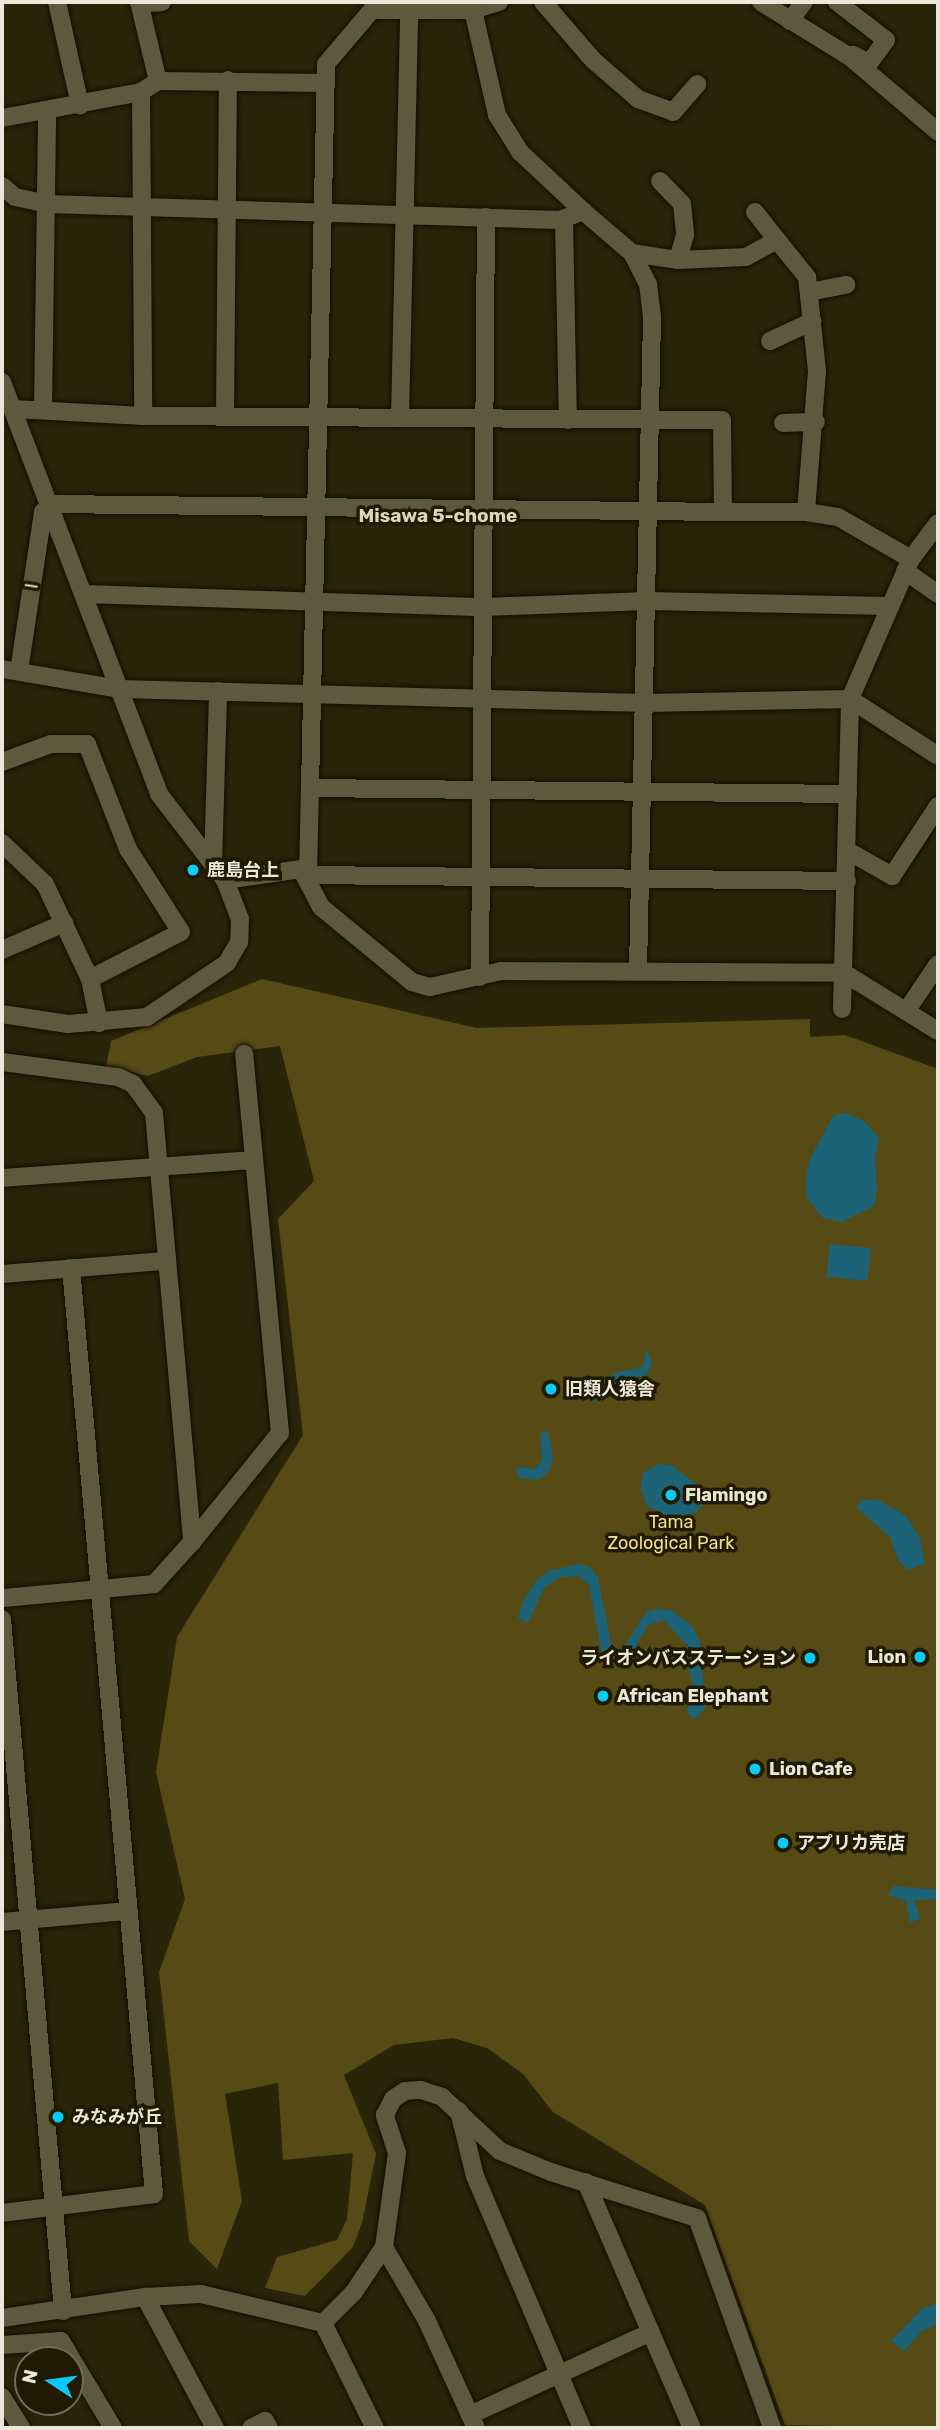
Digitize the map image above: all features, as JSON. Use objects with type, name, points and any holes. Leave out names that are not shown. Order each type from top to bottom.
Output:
[{"type":"street","points":[[57,2],[80,105]]},
{"type":"street","points":[[158,81],[139,2],[162,2]]},
{"type":"street","points":[[499,2],[472,10],[410,12],[374,6],[326,64],[323,83],[323,211],[308,875],[321,907],[412,982],[429,987],[501,971],[844,972],[938,1031]]},
{"type":"street","points":[[543,2],[593,60],[638,99],[673,112],[697,84]]},
{"type":"street","points":[[761,2],[850,57],[938,132]]},
{"type":"street","points":[[790,21],[804,2]]},
{"type":"street","points":[[837,2],[886,40],[869,63],[853,54],[850,57]]},
{"type":"street","points":[[472,10],[496,116],[520,152],[632,253],[648,284],[652,318],[652,420],[638,970]]},
{"type":"street","points":[[400,418],[410,12]]},
{"type":"street","points":[[225,416],[228,80]]},
{"type":"street","points":[[2,118],[47,113],[141,92],[158,81],[323,83]]},
{"type":"street","points":[[141,92],[143,416]]},
{"type":"street","points":[[43,409],[48,204],[47,113]]},
{"type":"street","points":[[660,181],[682,204],[685,235],[678,260]]},
{"type":"street","points":[[2,186],[15,197],[48,204],[564,219],[583,211]]},
{"type":"street","points":[[755,212],[807,277],[813,321],[816,422],[806,512]]},
{"type":"street","points":[[480,977],[486,217]]},
{"type":"street","points":[[564,219],[568,420]]},
{"type":"street","points":[[632,253],[678,260],[746,257],[777,240]]},
{"type":"street","points":[[809,292],[846,285]]},
{"type":"street","points":[[770,341],[813,321]]},
{"type":"street","points":[[2,382],[52,504],[159,794],[225,880],[240,919],[239,942],[227,962],[147,1017],[68,1024],[2,1014]]},
{"type":"street","points":[[14,410],[43,409],[143,416],[722,420],[723,512]]},
{"type":"street","points":[[783,423],[816,422]]},
{"type":"street","points":[[52,504],[317,510],[806,512],[838,517],[908,565],[938,594]]},
{"type":"street","name":"I","points":[[10,670],[43,512],[52,504]]},
{"type":"street","points":[[842,1009],[850,699],[887,606],[908,565],[938,523]]},
{"type":"street","points":[[85,594],[315,604],[483,607],[647,601],[887,606]]},
{"type":"street","points":[[10,670],[120,689],[645,702],[850,699],[938,757]]},
{"type":"street","points":[[213,864],[218,691]]},
{"type":"street","points":[[2,762],[51,744],[87,744],[128,849],[181,932],[90,979]]},
{"type":"street","points":[[310,788],[848,794]]},
{"type":"street","points":[[848,851],[892,876],[938,806]]},
{"type":"street","points":[[5,851],[45,884],[90,979],[99,1023]]},
{"type":"street","points":[[225,880],[301,869],[308,875],[847,881]]},
{"type":"street","points":[[2,950],[64,923]]},
{"type":"street","points":[[906,1010],[938,964]]},
{"type":"street","points":[[2,1598],[153,1584],[192,1542],[279,1433],[244,1054]]},
{"type":"street","points":[[2,1062],[118,1077],[133,1084],[154,1113],[165,1261],[192,1542]]},
{"type":"street","points":[[2,1178],[159,1164],[252,1160]]},
{"type":"street","points":[[2,1274],[165,1261]]},
{"type":"street","points":[[2,2213],[154,2194],[102,1589],[71,1268]]},
{"type":"street","points":[[2,1619],[63,2311]]},
{"type":"street","points":[[2,1922],[129,1911]]},
{"type":"street","points":[[323,2323],[354,2292],[384,2247],[397,2153],[385,2115],[393,2099],[405,2091],[421,2090],[442,2097],[500,2151],[697,2218],[772,2428]]},
{"type":"street","points":[[459,2111],[475,2176],[582,2428]]},
{"type":"street","points":[[586,2182],[692,2428]]},
{"type":"street","points":[[384,2247],[427,2321],[473,2422],[558,2375],[651,2332]]},
{"type":"street","points":[[2,2318],[145,2297],[219,2296],[263,2312],[323,2323]]},
{"type":"street","points":[[145,2297],[215,2428]]},
{"type":"street","points":[[323,2323],[375,2428]]},
{"type":"street","points":[[2,2345],[61,2341],[113,2428]]},
{"type":"street","points":[[2,2397],[21,2428]]},
{"type":"street","points":[[251,2428],[265,2421],[269,2428]]},
{"type":"green space","name":"Tama Zoological Park","points":[[262,979],[477,1028],[810,1019],[810,1037],[845,1035],[938,1069],[938,2428],[785,2425],[705,2205],[553,2112],[523,2074],[487,2048],[453,2038],[394,2045],[344,2075],[376,2154],[362,2223],[353,2247],[305,2296],[265,2288],[277,2257],[337,2240],[347,2219],[353,2153],[283,2160],[278,2083],[225,2094],[242,2201],[217,2269],[189,2241],[159,1972],[185,1899],[156,1772],[177,1637],[303,1435],[278,1219],[314,1181],[280,1046],[197,1057],[148,1076],[106,1066],[111,1041]]},
{"type":"water","points":[[846,1113],[865,1122],[879,1138],[875,1156],[877,1191],[874,1206],[841,1222],[823,1218],[807,1198],[805,1184],[809,1161],[833,1116]]},
{"type":"water","points":[[830,1244],[871,1248],[867,1281],[827,1277]]},
{"type":"water","points":[[646,1349],[652,1362],[647,1375],[611,1385],[593,1403],[586,1396],[592,1387],[618,1372],[643,1367]]},
{"type":"water","points":[[548,1432],[553,1458],[548,1473],[537,1480],[518,1478],[516,1467],[535,1469],[542,1460],[540,1433]]},
{"type":"water","points":[[659,1464],[671,1465],[696,1484],[703,1503],[697,1512],[672,1518],[647,1506],[641,1489],[643,1473]]},
{"type":"water","points":[[876,1499],[905,1515],[920,1538],[925,1564],[907,1570],[898,1560],[890,1537],[857,1508],[860,1501]]},
{"type":"water","points":[[579,1564],[590,1567],[598,1577],[612,1647],[623,1649],[646,1612],[660,1608],[673,1611],[692,1626],[700,1641],[705,1708],[694,1720],[686,1711],[695,1694],[689,1671],[691,1649],[663,1620],[648,1625],[631,1655],[622,1658],[601,1651],[589,1585],[578,1576],[560,1577],[544,1588],[528,1623],[518,1618],[524,1599],[538,1579],[549,1571]]},
{"type":"water","points":[[894,1886],[938,1890],[938,1899],[914,1900],[920,1918],[910,1923],[906,1901],[888,1895]]},
{"type":"water","points":[[938,2303],[938,2323],[922,2331],[904,2351],[891,2341],[922,2309]]},
{"type":"place","name":"鹿島台上","points":[[193,870]]},
{"type":"place","name":"旧類人猿舎","points":[[551,1389]]},
{"type":"place","name":"Flamingo","points":[[671,1495]]},
{"type":"place","name":"Lion","points":[[920,1657]]},
{"type":"place","name":"ライオンバスステーション","points":[[810,1658]]},
{"type":"place","name":"African Elephant","points":[[603,1696]]},
{"type":"place","name":"Lion Cafe","points":[[755,1769]]},
{"type":"place","name":"アプリカ売店","points":[[783,1843]]},
{"type":"place","name":"みなみが丘","points":[[58,2117]]},
{"type":"district","name":"Misawa 5-chome","points":[[438,516]]}]
